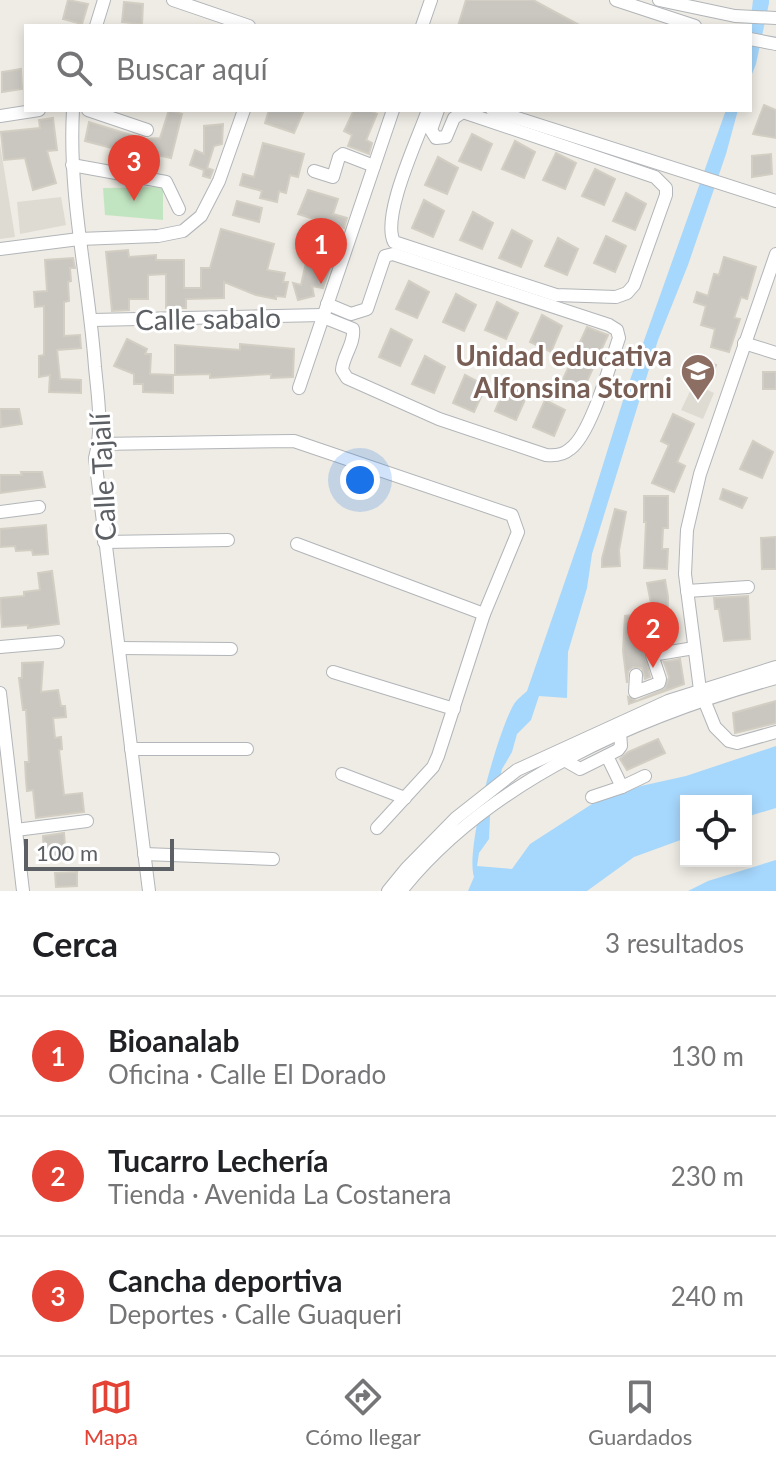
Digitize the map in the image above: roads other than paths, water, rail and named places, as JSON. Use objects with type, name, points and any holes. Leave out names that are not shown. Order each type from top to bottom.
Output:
[{"type":"street","points":[[97,24],[104,0]]},
{"type":"street","points":[[173,0],[243,24]]},
{"type":"street","points":[[423,24],[431,0]]},
{"type":"street","points":[[616,0],[689,24]]},
{"type":"street","points":[[659,0],[695,5],[735,16],[775,18]]},
{"type":"street","points":[[752,39],[776,44]]},
{"type":"street","points":[[0,116],[26,112]]},
{"type":"street","name":"Calle Tajalí","points":[[73,112],[72,165],[79,239],[92,320],[100,427],[95,458],[149,891]]},
{"type":"street","points":[[94,112],[147,130]]},
{"type":"street","points":[[0,249],[79,239],[158,236],[183,231],[201,216],[219,181],[243,112]]},
{"type":"street","points":[[299,388],[392,112]]},
{"type":"street","points":[[427,112],[393,205],[390,220],[394,242],[556,295],[616,297],[627,293],[634,285],[666,195],[662,182],[463,112],[454,118],[446,137],[436,138],[431,130],[437,112]]},
{"type":"street","points":[[501,112],[776,201]]},
{"type":"street","points":[[314,171],[333,177],[339,157],[343,154],[374,166]]},
{"type":"street","points":[[72,165],[166,182],[179,209]]},
{"type":"street","name":"Calle sabalo","points":[[92,320],[324,312],[351,314],[367,309],[385,256],[393,254],[609,325],[619,333],[619,338],[593,411],[578,442],[562,454],[546,455],[439,419],[347,378],[342,370],[354,331],[324,312]]},
{"type":"street","points":[[776,254],[700,474],[687,530],[687,591],[694,648],[702,695],[715,727],[729,741],[737,743],[776,732]]},
{"type":"street","points":[[744,343],[776,353]]},
{"type":"street","points":[[99,444],[294,441],[512,515],[518,532],[484,614],[433,767],[377,828]]},
{"type":"street","points":[[0,512],[39,507]]},
{"type":"street","points":[[104,542],[228,540]]},
{"type":"street","points":[[297,544],[484,614]]},
{"type":"street","points":[[687,591],[748,587]]},
{"type":"street","points":[[708,590],[709,605]]},
{"type":"street","points":[[0,647],[58,642]]},
{"type":"street","points":[[119,648],[231,649]]},
{"type":"street","points":[[636,675],[635,692],[659,683],[652,655],[694,648]]},
{"type":"street","points":[[401,891],[461,831],[546,765],[613,725],[776,667]]},
{"type":"street","points":[[333,672],[454,709]]},
{"type":"street","points":[[388,891],[456,818],[517,770],[566,761],[620,732],[702,695],[776,678]]},
{"type":"street","points":[[0,693],[23,891]]},
{"type":"street","points":[[566,761],[580,769],[607,756],[621,746],[620,732]]},
{"type":"street","points":[[131,749],[247,749]]},
{"type":"street","points":[[607,756],[622,787]]},
{"type":"street","points":[[342,774],[405,798]]},
{"type":"street","points":[[592,797],[645,776]]},
{"type":"street","points":[[16,830],[87,821]]},
{"type":"street","points":[[144,854],[273,859]]},
{"type":"water","points":[[753,0],[769,0],[752,74],[752,24]]},
{"type":"water","points":[[725,112],[737,112],[688,265],[658,340],[592,554],[587,588],[568,652],[567,698],[539,696],[531,720],[517,734],[512,752],[502,769],[490,816],[489,839],[479,853],[477,866],[512,869],[530,844],[592,804],[641,786],[686,776],[776,746],[776,808],[752,815],[752,795],[680,795],[680,840],[634,857],[587,891],[468,891],[474,877],[472,862],[478,817],[500,738],[514,704],[527,691],[583,529],[625,394]]},
{"type":"water","points":[[776,860],[776,891],[688,891],[708,881]]},
{"type":"place","name":"Cancha deportiva","points":[[134,201]]},
{"type":"place","name":"Bioanalab","points":[[321,284]]},
{"type":"place","name":"Unidad educativa Alfonsina Storni","points":[[698,402]]},
{"type":"place","name":"Tucarro Lechería","points":[[653,668]]}]
